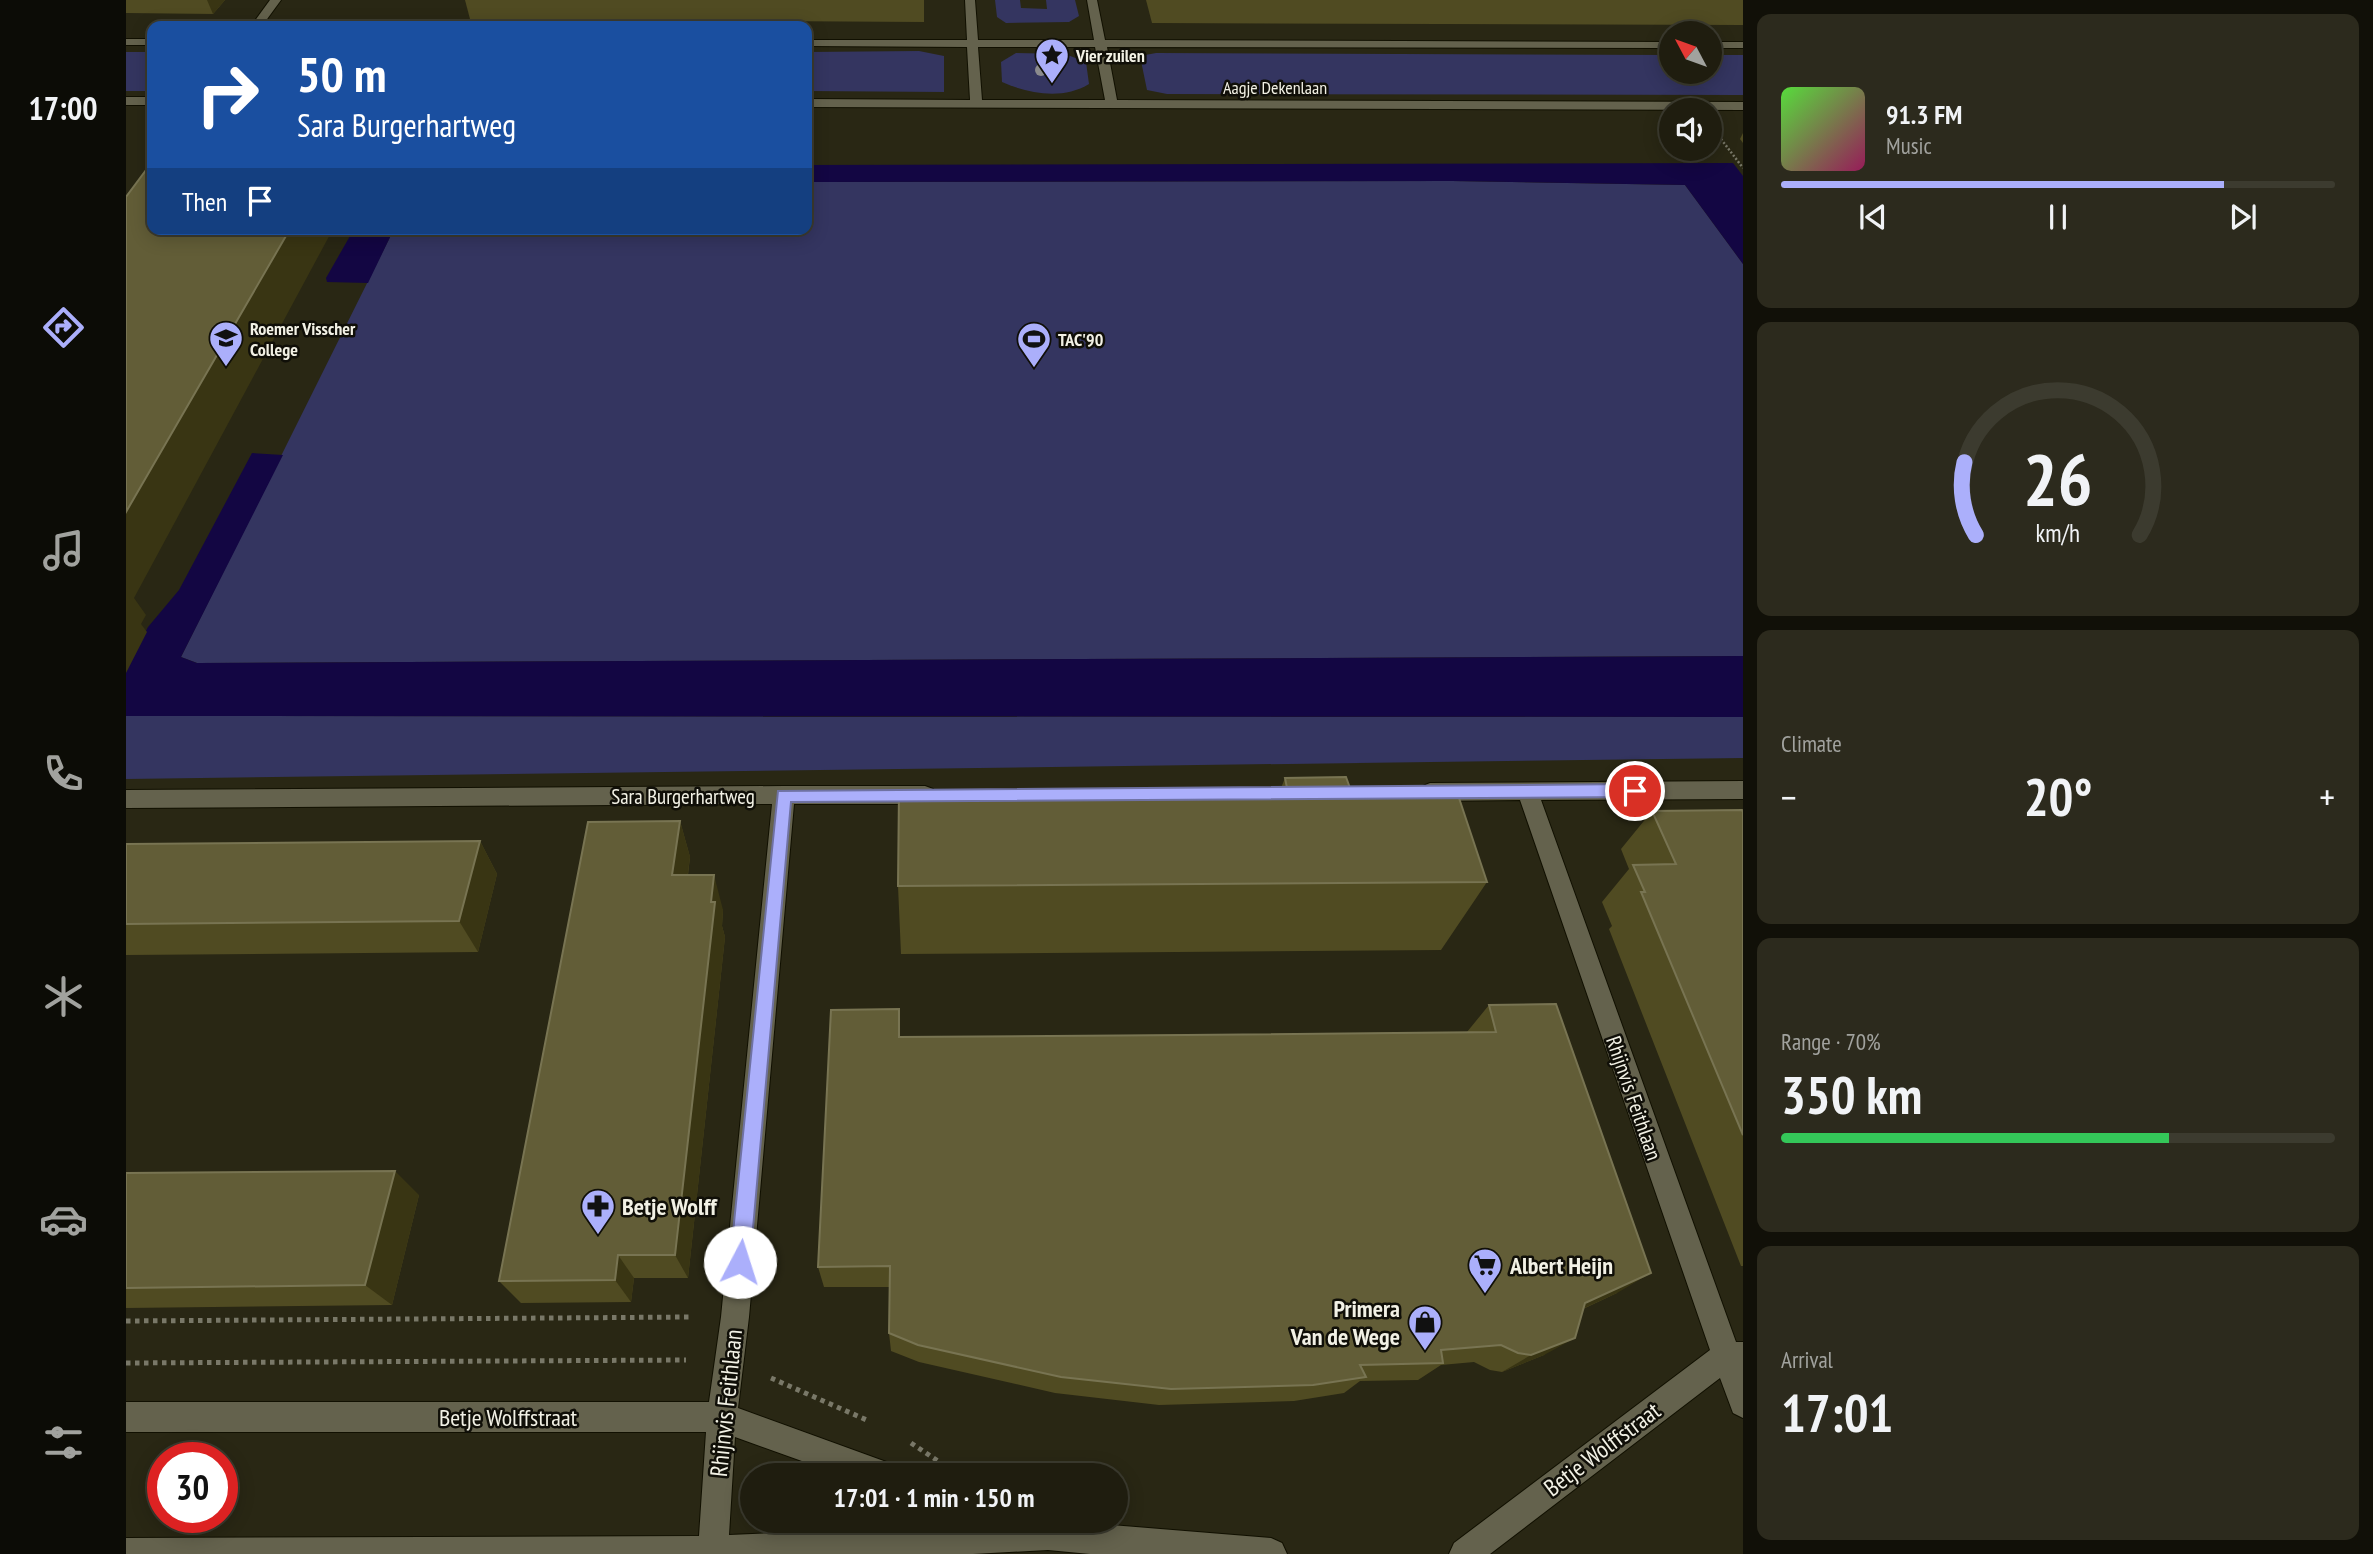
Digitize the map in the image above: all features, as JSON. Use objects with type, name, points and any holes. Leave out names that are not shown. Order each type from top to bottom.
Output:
[{"type":"street","points":[[260,21],[276,0]]},
{"type":"street","points":[[970,0],[976,104]]},
{"type":"street","points":[[1092,0],[1112,104]]},
{"type":"street","points":[[126,41],[147,42]]},
{"type":"street","points":[[812,43],[1659,45]]},
{"type":"street","points":[[1722,45],[1743,45]]},
{"type":"street","points":[[126,101],[147,101]]},
{"type":"street","name":"Aagje Dekenlaan","points":[[812,103],[1743,106]]},
{"type":"street","points":[[1403,792],[1743,790]]},
{"type":"street","name":"Rhijnvis Feithlaan","points":[[1527,791],[1734,1356],[1743,1403]]},
{"type":"street","name":"Sara Burgerhartweg","points":[[126,799],[949,794]]},
{"type":"street","name":"Rhijnvis Feithlaan","points":[[713,1550],[722,1417],[735,1317],[784,795]]},
{"type":"street","name":"Betje Wolffstraat","points":[[1465,1554],[1734,1356]]},
{"type":"street","name":"Betje Wolffstraat","points":[[126,1418],[722,1417],[848,1463]]},
{"type":"street","points":[[1029,1533],[1048,1544]]},
{"type":"street","points":[[126,1554],[713,1550],[1048,1544],[1271,1554]]},
{"type":"path","points":[[1722,141],[1743,168]]},
{"type":"path","points":[[126,1321],[735,1317]]},
{"type":"shaded area","points":[[995,0],[1020,0],[1021,8],[1047,9],[1046,0],[1075,0],[1079,16],[1069,22],[1006,23],[997,17]]},
{"type":"shaded area","points":[[919,51],[944,56],[944,92],[812,91],[812,52]]},
{"type":"shaded area","points":[[126,52],[147,52],[147,91],[126,91]]},
{"type":"shaded area","points":[[1016,53],[1065,54],[1086,62],[1089,84],[1057,94],[1023,90],[1002,82],[1001,62]]},
{"type":"shaded area","points":[[1156,53],[1659,55],[1659,84],[1722,84],[1722,55],[1743,55],[1743,95],[1167,94],[1147,90],[1140,56]]},
{"type":"shaded area","points":[[1733,163],[1743,176],[1743,264],[1685,185],[1452,181],[812,182],[812,165]]},
{"type":"shaded area","name":"TAC'90","points":[[1452,181],[1685,185],[1743,264],[1743,656],[197,663],[181,657],[391,235],[812,235],[812,182]]},
{"type":"shaded area","points":[[351,235],[391,235],[368,283],[327,282],[326,278]]},
{"type":"shaded area","points":[[252,453],[283,455],[181,657],[197,663],[1743,656],[1743,717],[126,716],[126,670],[148,627],[179,590]]},
{"type":"shaded area","points":[[126,716],[1743,717],[1743,758],[126,779]]},
{"type":"building","points":[[147,169],[147,235],[287,235],[126,512],[126,197]]},
{"type":"building","points":[[1346,777],[1350,788],[1455,786],[1487,882],[898,886],[899,791],[1287,788],[1285,778]]},
{"type":"building","points":[[1742,810],[1743,1135],[1641,892],[1645,892],[1633,865],[1676,864],[1652,811]]},
{"type":"building","points":[[680,821],[672,875],[714,875],[711,902],[715,902],[675,1255],[618,1255],[615,1280],[499,1281],[588,822]]},
{"type":"building","points":[[480,841],[459,921],[126,924],[126,844]]},
{"type":"building","points":[[1556,1004],[1651,1273],[1585,1303],[1575,1338],[1531,1355],[1518,1353],[1501,1345],[1441,1350],[1443,1363],[1360,1365],[1366,1377],[1313,1385],[1171,1389],[1061,1377],[918,1345],[889,1333],[890,1266],[818,1267],[831,1010],[899,1009],[899,1037],[1186,1035],[1496,1032],[1489,1005]]},
{"type":"building","points":[[395,1171],[365,1285],[126,1288],[126,1173]]},
{"type":"place","name":"Vier zuilen","points":[[1052,85]]},
{"type":"place","name":"Roemer Visscher College","points":[[226,368]]},
{"type":"place","name":"TAC'90","points":[[1034,369]]},
{"type":"place","name":"Betje Wolff","points":[[598,1236]]},
{"type":"place","name":"Albert Heijn","points":[[1485,1295]]},
{"type":"place","name":"Primera Van de Wege","points":[[1425,1352]]},
{"type":"route","points":[[740,1262],[784,795],[1635,791]]}]
